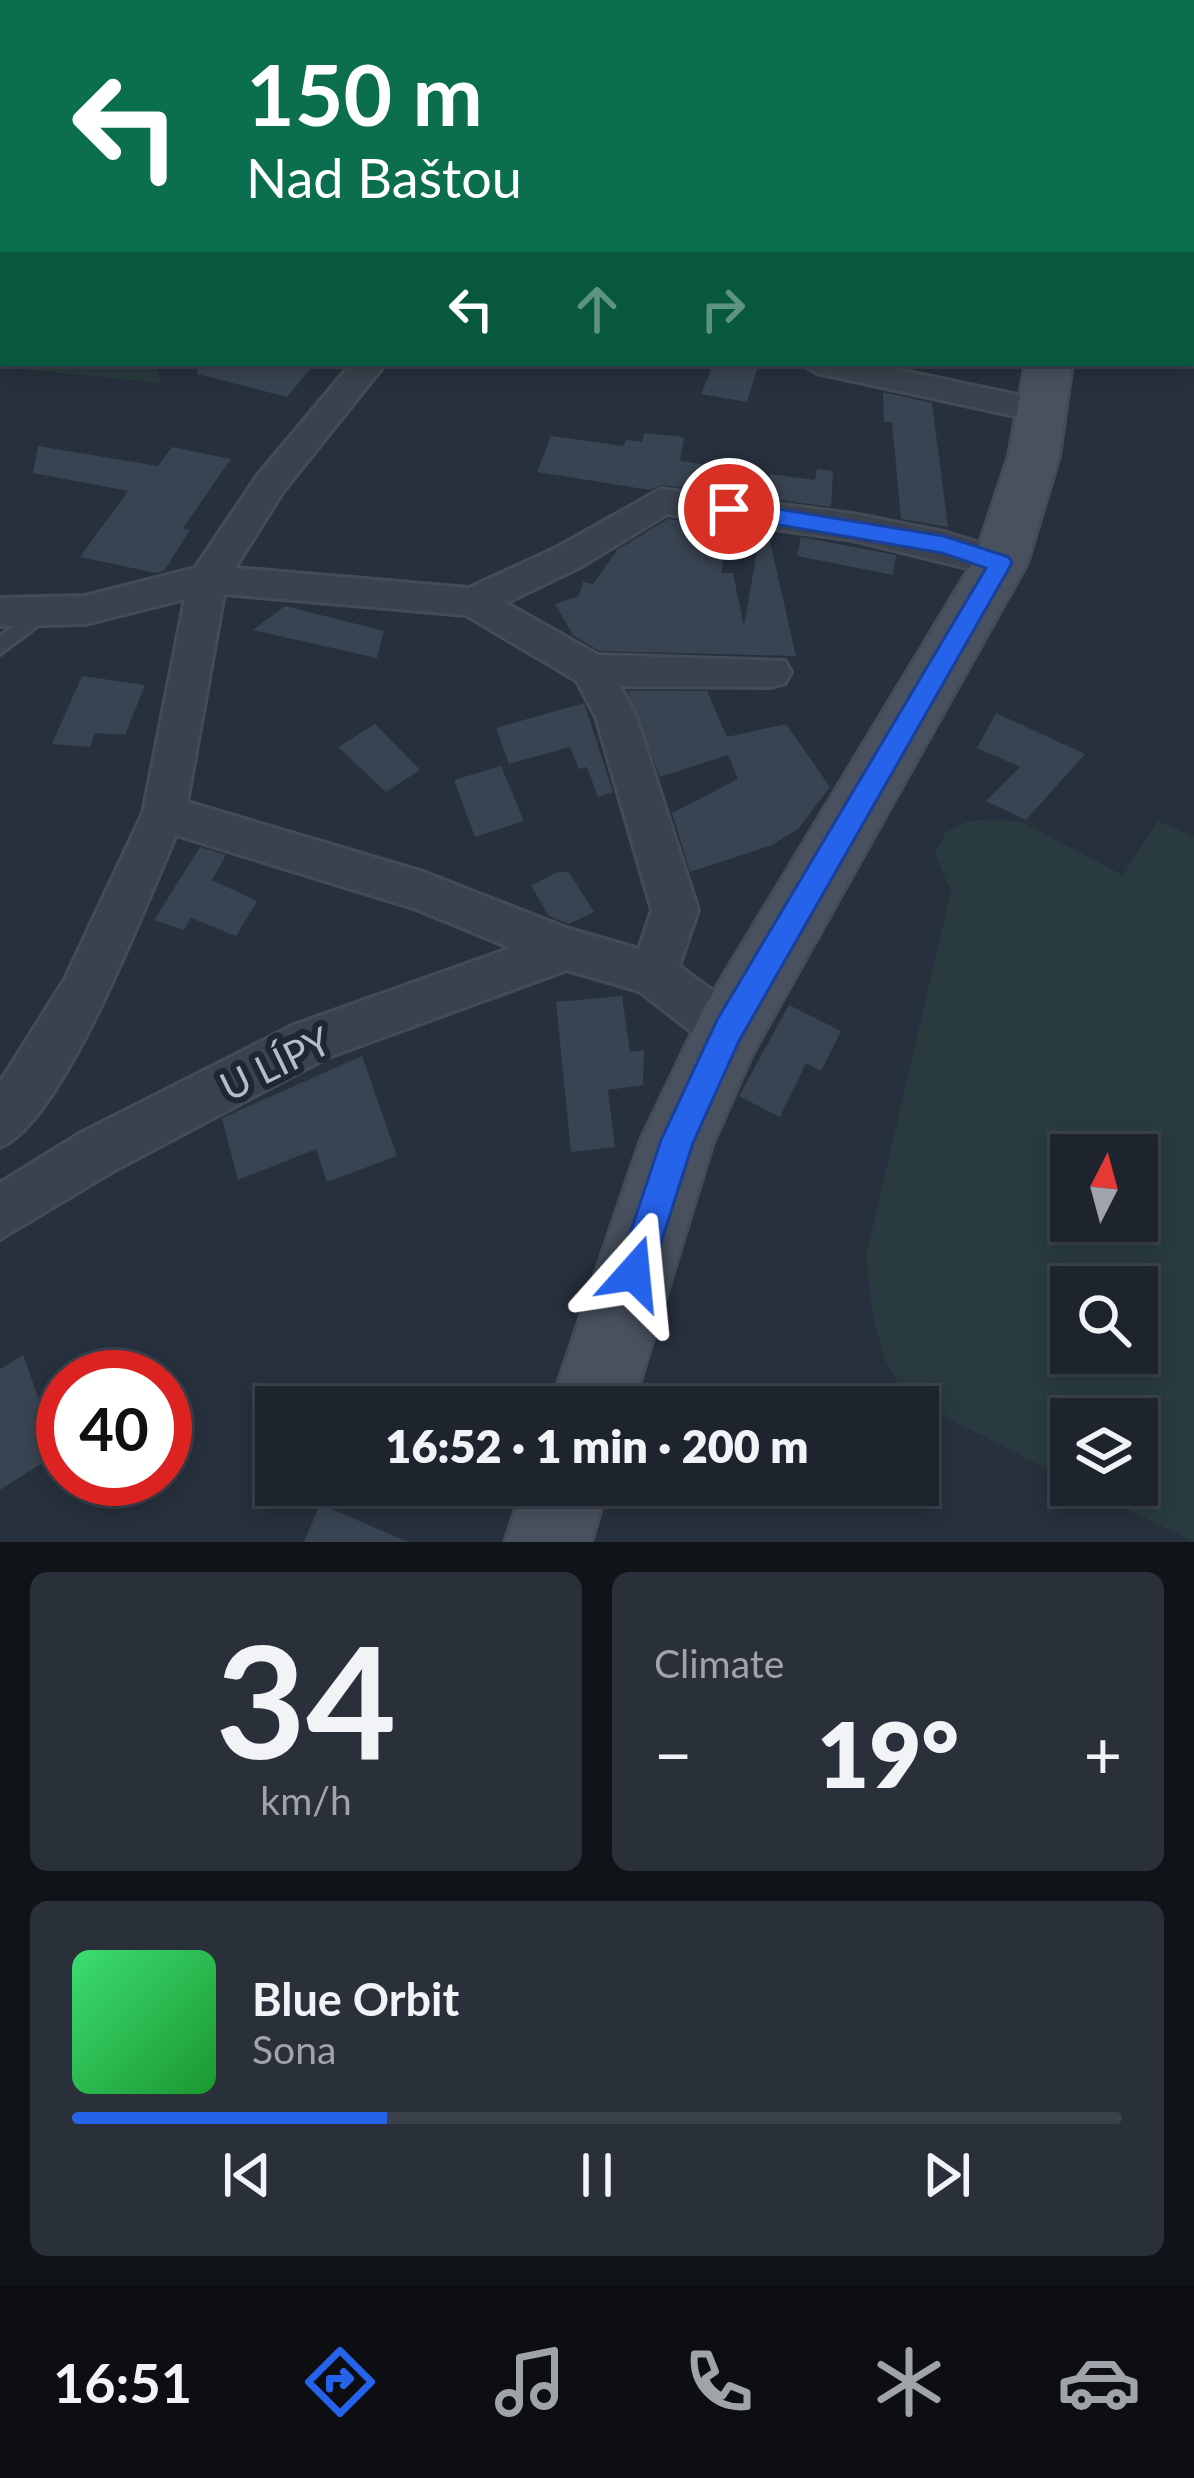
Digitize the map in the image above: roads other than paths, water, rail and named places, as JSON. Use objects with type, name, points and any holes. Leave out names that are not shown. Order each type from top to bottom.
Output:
[{"type":"street","points":[[0,1122],[31,1081],[82,994],[164,814],[208,579],[271,484],[368,366]]},
{"type":"street","points":[[598,1386],[677,1140],[728,1030],[1000,563],[1034,456],[1045,387],[846,366]]},
{"type":"street","points":[[472,602],[569,557],[661,502],[854,527],[944,545],[1000,563]]},
{"type":"street","points":[[19,614],[85,610],[208,579],[472,602],[592,670],[771,672]]},
{"type":"street","points":[[592,670],[616,716],[676,910],[653,974]]},
{"type":"street","points":[[164,814],[423,892],[567,949],[653,974],[728,1030]]},
{"type":"street","name":"U LÍPY","points":[[0,1213],[97,1152],[311,1041],[567,949]]},
{"type":"street","points":[[548,1542],[559,1506]]},
{"type":"lane","points":[[0,647],[19,614]]}]
